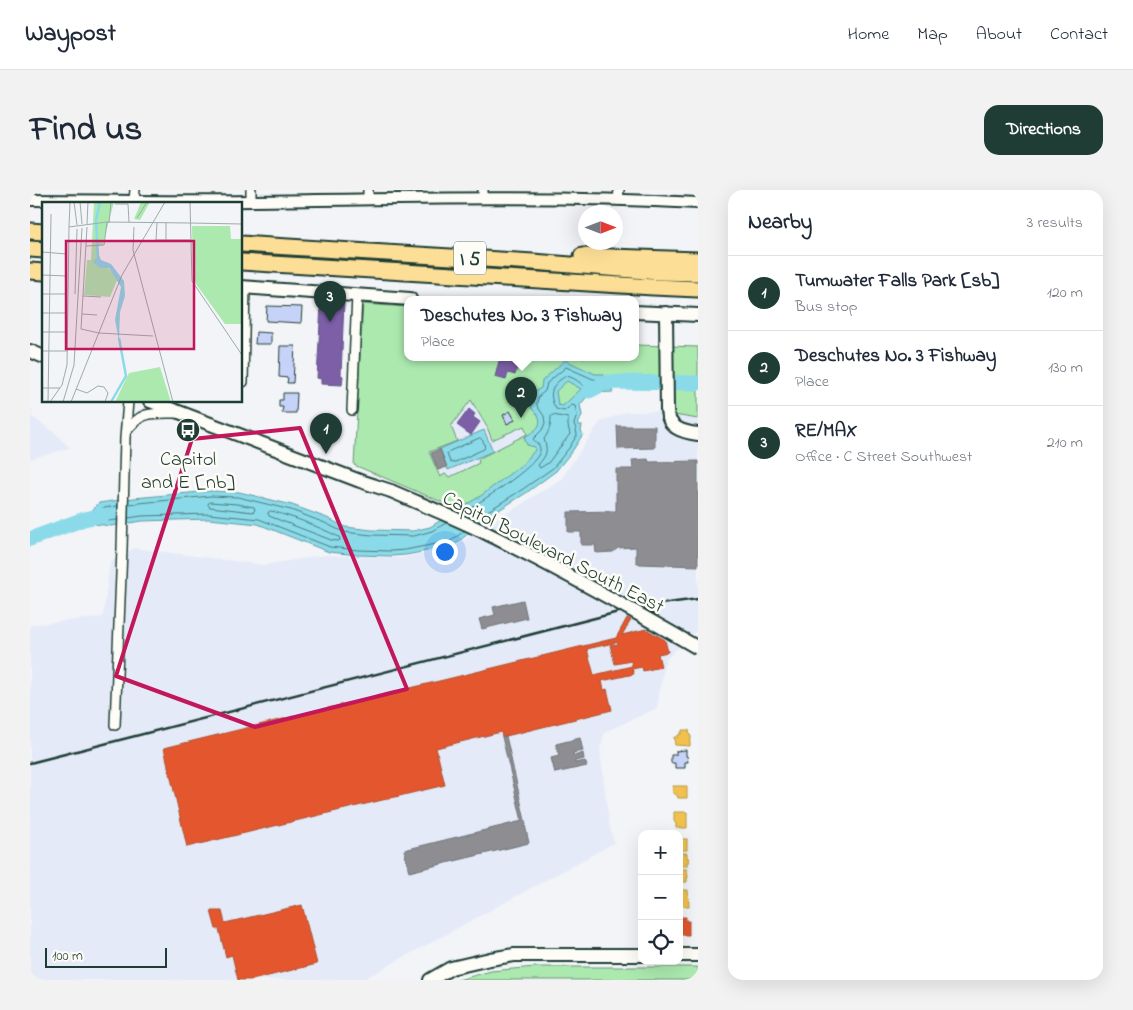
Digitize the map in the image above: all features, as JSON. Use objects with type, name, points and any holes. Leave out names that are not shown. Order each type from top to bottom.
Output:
[{"type":"highway","name":"I 5","points":[[242,244],[698,273]]},
{"type":"highway","points":[[324,249],[354,246],[698,260]]},
{"type":"highway","name":"I 5","points":[[242,262],[698,289]]},
{"type":"main road","points":[[243,287],[404,299]]},
{"type":"main road","points":[[639,312],[698,315]]},
{"type":"main road","points":[[666,313],[668,419],[679,430],[698,434]]},
{"type":"main road","points":[[30,351],[42,356]]},
{"type":"main road","name":"Capitol Boulevard South East","points":[[153,402],[391,491],[487,534],[578,581],[698,648]]},
{"type":"main road","points":[[430,980],[451,968],[514,955],[638,955]]},
{"type":"main road","points":[[683,955],[698,955]]},
{"type":"street","points":[[30,200],[135,195],[483,194],[618,195],[698,202]]},
{"type":"street","points":[[243,287],[244,382]]},
{"type":"street","points":[[352,410],[357,296]]},
{"type":"street","points":[[115,725],[128,402]]},
{"type":"street","points":[[126,432],[133,422],[148,414],[178,412]]},
{"type":"highlighted area","points":[[300,428],[407,689],[255,727],[116,676],[192,439]]},
{"type":"shaded area","points":[[471,400],[487,427],[492,440],[524,426],[528,434],[478,458],[480,463],[450,477],[440,477],[429,452],[457,441],[451,427]]},
{"type":"shaded area","points":[[30,408],[32,409],[31,416],[55,433],[70,448],[30,459]]},
{"type":"shaded area","points":[[679,411],[698,415],[698,629],[665,660],[657,708],[605,732],[600,749],[609,823],[614,843],[362,980],[30,980],[30,625],[103,617],[110,562],[134,548],[264,565],[324,555],[401,558],[454,547],[561,479],[600,422],[626,412]]},
{"type":"green space","points":[[363,304],[404,307],[404,361],[639,361],[639,345],[698,347],[698,419],[661,412],[662,383],[607,382],[588,392],[548,453],[468,513],[354,465]],"holes":[[[471,400],[487,427],[492,440],[524,426],[527,434],[478,459],[479,463],[450,477],[445,474],[440,477],[429,452],[457,441],[451,426]]]},
{"type":"green space","points":[[535,967],[698,967],[698,980],[458,980],[491,971]]},
{"type":"water","points":[[564,361],[567,361],[595,374],[603,374],[613,392],[590,393],[580,405],[582,415],[578,425],[582,425],[581,431],[583,434],[556,471],[491,515],[453,546],[406,555],[358,555],[329,552],[258,524],[209,519],[142,521],[111,526],[95,524],[84,519],[99,503],[211,491],[239,492],[292,505],[345,527],[413,531],[430,527],[482,495],[524,463],[535,450],[535,447],[527,445],[524,437],[539,426],[538,415],[532,409],[530,401],[533,398],[534,392],[541,388],[542,381]],"holes":[[[567,381],[581,389],[563,406],[558,405],[556,391]]]},
{"type":"water","points":[[484,430],[493,451],[448,470],[440,449]]},
{"type":"building: Homes","points":[[682,730],[689,730],[691,736],[690,746],[675,745],[674,737],[678,737]]},
{"type":"building: Homes","points":[[673,786],[687,786],[687,798],[678,798],[673,793]]},
{"type":"building: Homes","points":[[674,812],[687,812],[687,828],[676,828]]},
{"type":"building: Homes","points":[[683,839],[687,839],[687,850],[683,850]]},
{"type":"building: Homes","points":[[683,853],[687,853],[687,858],[689,858],[687,866],[683,866]]},
{"type":"building: Homes","points":[[683,869],[687,869],[687,882],[683,882]]},
{"type":"building: Homes","points":[[683,890],[688,890],[689,906],[683,906]]},
{"type":"building: Shops","points":[[627,618],[631,620],[622,635],[646,629],[665,640],[668,652],[658,654],[661,667],[643,671],[642,667],[632,669],[634,674],[602,681],[604,690],[607,689],[612,710],[502,737],[501,732],[436,748],[445,785],[187,847],[164,748],[616,638]],"holes":[[[618,642],[618,644],[610,645],[615,664],[631,661],[632,666],[594,675],[587,649]]]},
{"type":"building: Shops","points":[[302,905],[317,964],[252,980],[238,980],[232,955],[226,957],[219,929],[216,929],[211,911],[222,911],[225,923]]},
{"type":"building: Shops","points":[[683,917],[686,917],[686,921],[689,921],[689,935],[683,935]]},
{"type":"building: Offices","points":[[338,302],[344,302],[342,385],[321,384],[321,379],[317,378],[321,304],[338,304]]},
{"type":"building: Offices","points":[[499,361],[519,361],[515,375],[508,373],[506,380],[495,377]]},
{"type":"building: Offices","points":[[469,409],[475,414],[473,417],[480,422],[471,435],[457,425]]},
{"type":"building: Industry","points":[[617,426],[655,426],[655,448],[618,449]]},
{"type":"building: Industry","points":[[440,449],[447,467],[438,470],[431,453]]},
{"type":"building: Industry","points":[[648,459],[649,462],[698,461],[698,566],[640,564],[636,562],[636,547],[618,548],[613,552],[596,553],[595,545],[581,545],[581,532],[568,532],[568,512],[616,511],[616,469],[633,469],[632,460]]},
{"type":"building: Industry","points":[[523,600],[527,618],[482,629],[479,619],[495,615],[493,607]]},
{"type":"building: Industry","points":[[506,736],[529,843],[409,872],[404,850],[522,821],[502,737]]},
{"type":"building: Industry","points":[[580,738],[583,751],[573,753],[574,756],[583,753],[584,759],[575,761],[575,763],[585,761],[587,766],[555,773],[551,758],[559,756],[556,744]]},
{"type":"building: Other","points":[[267,306],[302,307],[301,323],[266,321]]},
{"type":"building: Other","points":[[256,332],[271,333],[271,344],[255,344]]},
{"type":"building: Other","points":[[280,346],[295,346],[293,383],[287,383],[288,378],[279,377]]},
{"type":"building: Other","points":[[283,393],[297,393],[296,413],[282,413],[283,407],[279,407],[279,400],[283,400]]},
{"type":"building: Other","points":[[510,411],[515,420],[507,424],[503,415]]},
{"type":"building: Other","points":[[686,750],[688,762],[685,762],[685,768],[675,768],[675,763],[671,763],[671,755],[676,755],[676,751]]},
{"type":"waterway","points":[[589,391],[607,382],[698,383]]},
{"type":"waterway","points":[[30,539],[84,519],[104,515]]},
{"type":"railway","points":[[30,763],[638,607],[698,599]]},
{"type":"place","name":"RE/MAX","points":[[330,322]]},
{"type":"place","name":"Deschutes No. 3 Fishway","points":[[521,418]]},
{"type":"place","name":"Capitol and E [nb]","points":[[188,430]]},
{"type":"place","name":"Tumwater Falls Park [sb]","points":[[326,454]]}]
